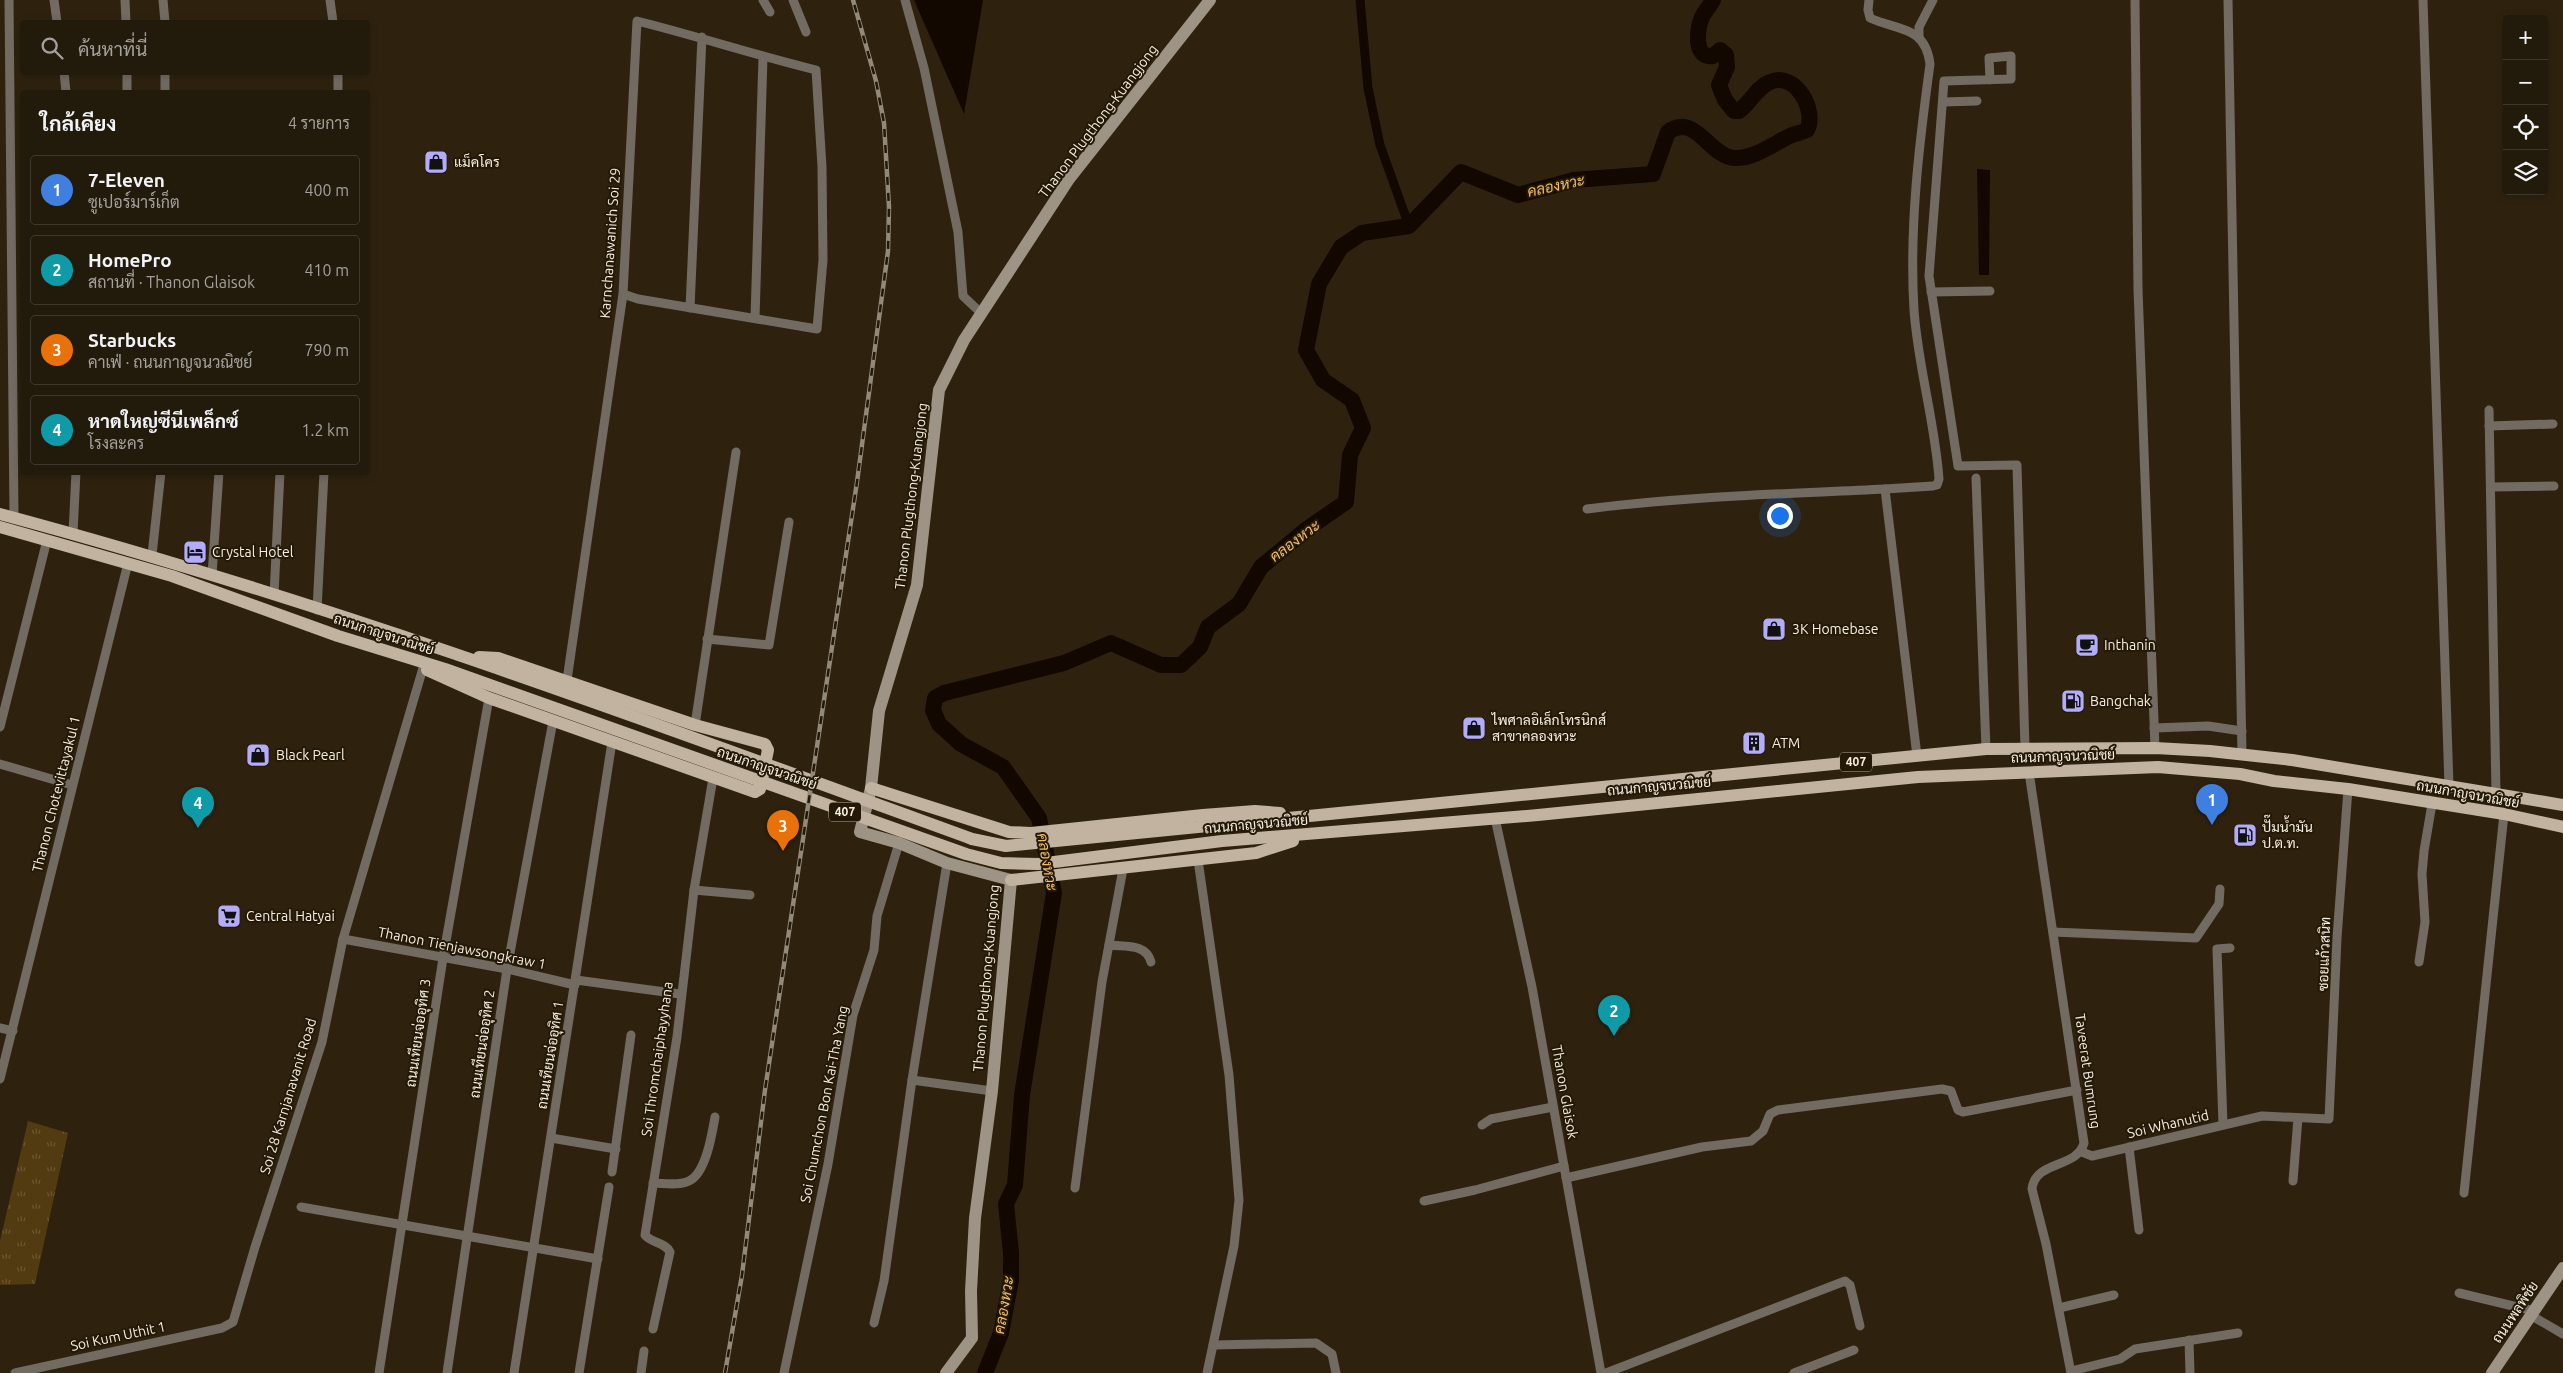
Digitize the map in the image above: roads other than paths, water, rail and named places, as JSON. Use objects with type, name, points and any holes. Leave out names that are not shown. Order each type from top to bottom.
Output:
[{"type":"main road","name":"ถนนกาญจนวณิชย์","points":[[0,514],[128,563],[248,602],[406,658],[445,669],[957,851],[1001,863],[1038,864],[1151,849],[1918,777],[2158,767],[2348,789],[2432,804],[2504,814],[2563,827]]},
{"type":"main road","name":"ถนนกาญจนวณิชย์","points":[[0,527],[49,534],[73,533],[152,555],[554,687],[972,839],[1006,846],[1986,749],[2154,748],[2210,751],[2292,760],[2563,805]]},
{"type":"main road","points":[[406,658],[422,668],[489,698],[713,778],[758,791],[768,747],[695,725],[498,658],[459,656]]},
{"type":"main road","points":[[2207,772],[2210,751]]},
{"type":"main road","points":[[871,788],[1009,832],[1031,833],[1056,829],[1255,811],[1311,817]]},
{"type":"main road","points":[[1011,880],[1256,853],[1313,835]]},
{"type":"street","points":[[9,0],[14,518]]},
{"type":"street","points":[[54,0],[57,20]]},
{"type":"street","points":[[126,0],[126,20]]},
{"type":"street","points":[[330,0],[333,20]]},
{"type":"street","points":[[763,0],[770,12]]},
{"type":"street","points":[[793,0],[806,32]]},
{"type":"street","points":[[905,0],[924,68],[958,232],[963,296],[981,313]]},
{"type":"street","name":"Thanon Plugthong-Kuangjong","points":[[946,1373],[972,1338],[971,1290],[975,1218],[992,1091],[1011,880],[947,863],[899,844],[860,832],[871,788],[879,711],[917,585],[940,390],[964,340],[1069,179],[1210,0]]},
{"type":"street","points":[[1869,0],[1868,10],[1870,18],[1909,30],[1920,38]]},
{"type":"street","points":[[1587,509],[1641,502],[1729,495],[1885,489],[1933,486],[1938,483],[1940,479],[1918,347],[1914,310],[1913,256],[1916,186],[1930,64],[1929,55],[1920,38],[1919,27],[1933,0]]},
{"type":"street","points":[[2135,0],[2138,289],[2154,748]]},
{"type":"street","points":[[2228,0],[2242,755]]},
{"type":"street","points":[[2423,0],[2449,786]]},
{"type":"street","points":[[164,4],[165,20]]},
{"type":"street","name":"Karnchanawanich Soi 29","points":[[567,680],[623,294],[637,21],[702,37],[763,57],[816,70],[822,167],[823,251],[816,329],[754,318]]},
{"type":"street","points":[[690,308],[702,37]]},
{"type":"street","points":[[623,294],[690,308],[754,318],[763,57]]},
{"type":"street","points":[[64,75],[66,90]]},
{"type":"street","points":[[127,75],[127,90]]},
{"type":"street","points":[[165,75],[165,90]]},
{"type":"street","points":[[338,75],[338,90]]},
{"type":"street","points":[[1990,80],[1944,81],[1929,276],[1958,466],[2018,465],[2024,748]]},
{"type":"street","points":[[1942,102],[1977,102]]},
{"type":"street","points":[[1931,292],[1990,291]]},
{"type":"street","points":[[2489,410],[2496,793]]},
{"type":"street","points":[[2489,426],[2553,424]]},
{"type":"street","points":[[695,725],[736,452]]},
{"type":"street","points":[[73,533],[76,475]]},
{"type":"street","points":[[152,555],[161,475]]},
{"type":"street","points":[[212,575],[219,475]]},
{"type":"street","points":[[274,595],[280,475]]},
{"type":"street","points":[[318,610],[324,475]]},
{"type":"street","points":[[1976,478],[1986,749]]},
{"type":"street","points":[[2491,487],[2554,486]]},
{"type":"street","points":[[1885,489],[1917,756]]},
{"type":"street","points":[[707,639],[770,645],[790,522]]},
{"type":"street","points":[[0,727],[49,534]]},
{"type":"street","name":"Thanon Chotevittayakul 1","points":[[0,1079],[128,563]]},
{"type":"street","name":"Soi 28 Karnjanavanit Road","points":[[227,1325],[235,1319],[255,1247],[322,1042],[343,939],[422,668]]},
{"type":"street","name":"ถนนเทียนจ่ออุทิศ 3","points":[[379,1373],[443,958],[489,698]]},
{"type":"street","name":"ถนนเทียนจ่ออุทิศ 2","points":[[447,1373],[507,969],[553,721]]},
{"type":"street","points":[[2154,728],[2208,726],[2242,731]]},
{"type":"street","name":"ถนนเทียนจ่ออุทิศ 1","points":[[515,1373],[612,742]]},
{"type":"street","points":[[0,764],[72,785]]},
{"type":"street","name":"Taveerat Bumrung","points":[[2029,772],[2077,1090],[2084,1143],[2082,1152]]},
{"type":"street","name":"Soi Thromchaiphayyhana","points":[[653,1330],[670,1255],[667,1246],[646,1236],[677,1037],[680,994],[694,890],[713,778]]},
{"type":"street","name":"ซอยแก้วสนิท","points":[[2329,1119],[2337,938],[2348,789]]},
{"type":"street","points":[[2419,962],[2425,922],[2422,874],[2432,804]]},
{"type":"street","points":[[2464,1193],[2504,814]]},
{"type":"street","name":"Thanon Glaisok","points":[[1495,818],[1532,987],[1601,1373]]},
{"type":"street","name":"Soi Chumchon Bon Kai-Tha Yang","points":[[784,1373],[828,1164],[853,1015],[874,950],[877,916],[899,844]]},
{"type":"street","points":[[1198,860],[1229,1075],[1239,1200],[1234,1246],[1207,1373]]},
{"type":"street","points":[[874,1323],[884,1281],[912,1080],[947,863]]},
{"type":"street","points":[[1075,1188],[1109,945],[1123,869]]},
{"type":"street","points":[[2053,932],[2196,938],[2219,904],[2220,889]]},
{"type":"street","points":[[694,890],[750,895]]},
{"type":"street","name":"Thanon Tienjawsongkraw 1","points":[[343,939],[575,982],[680,994]]},
{"type":"street","points":[[1109,945],[1142,948],[1149,954],[1151,962]]},
{"type":"street","points":[[2223,1125],[2217,949],[2230,948]]},
{"type":"street","points":[[0,1028],[12,1031]]},
{"type":"street","points":[[612,1172],[630,1035]]},
{"type":"street","points":[[912,1080],[992,1091]]},
{"type":"street","points":[[1566,1178],[1702,1147],[1751,1141],[1764,1131],[1770,1114],[1778,1110],[1942,1089],[1951,1091],[1958,1110],[1963,1112],[2077,1090]]},
{"type":"street","points":[[1482,1125],[1491,1119],[1553,1107]]},
{"type":"street","points":[[653,1183],[683,1183],[692,1180],[708,1155],[715,1116]]},
{"type":"street","name":"Soi Whanutid","points":[[2082,1152],[2092,1156],[2262,1116],[2329,1119]]},
{"type":"street","points":[[2293,1181],[2298,1118]]},
{"type":"street","points":[[550,1138],[616,1149]]},
{"type":"street","points":[[2129,1147],[2139,1230]]},
{"type":"street","points":[[2082,1152],[2039,1173],[2033,1180],[2032,1188],[2059,1308],[2071,1372],[2120,1359],[2135,1349],[2238,1333]]},
{"type":"street","points":[[1424,1201],[1564,1166]]},
{"type":"street","points":[[579,1373],[609,1186]]},
{"type":"street","points":[[300,1207],[467,1238],[598,1259]]},
{"type":"street","name":"ถนนพลพิชัย","points":[[2492,1373],[2563,1268]]},
{"type":"street","points":[[1606,1373],[1617,1371],[1845,1281],[1850,1285],[1860,1326]]},
{"type":"street","points":[[2459,1293],[2533,1313],[2563,1334]]},
{"type":"street","points":[[2059,1308],[2114,1294]]},
{"type":"street","name":"Soi Kum Uthit 1","points":[[15,1373],[222,1328],[227,1325]]},
{"type":"street","points":[[2189,1340],[2190,1373]]},
{"type":"street","points":[[1213,1345],[1316,1343],[1332,1354],[1336,1373]]},
{"type":"street","points":[[1794,1373],[1854,1350]]},
{"type":"street","points":[[641,1373],[644,1351]]},
{"type":"waterway","points":[[1360,0],[1368,88],[1380,145],[1409,226]]},
{"type":"waterway","name":"คลองหวะ","points":[[985,1373],[1001,1333],[1011,1280],[1011,1253],[1006,1204],[1015,1185],[1022,1095],[1054,893],[1039,818],[1003,767],[961,744],[939,724],[933,710],[935,698],[944,693],[1064,663],[1111,643],[1161,665],[1181,665],[1200,647],[1208,627],[1239,604],[1261,567],[1307,529],[1346,502],[1350,455],[1363,428],[1352,400],[1323,380],[1306,350],[1319,284],[1341,247],[1362,233],[1409,226],[1461,172],[1518,195],[1574,180],[1653,174],[1668,132],[1678,127],[1686,127],[1694,131],[1717,150],[1734,158],[1742,158],[1757,153],[1792,135],[1807,130],[1809,122],[1807,104],[1796,87],[1788,82],[1779,80],[1765,84],[1739,111],[1734,111],[1725,100],[1719,85],[1727,67],[1726,55],[1720,50],[1713,56],[1707,56],[1702,53],[1698,42],[1700,22],[1713,0]]},
{"type":"railway","points":[[725,1373],[742,1275],[765,1090],[857,482],[888,251],[889,207],[884,123],[876,81],[853,0]]},
{"type":"place","name":"แม็คโคร","points":[[436,162]]},
{"type":"place","name":"Crystal Hotel","points":[[195,552]]},
{"type":"place","name":"3K Homebase","points":[[1774,629]]},
{"type":"place","name":"Inthanin","points":[[2087,645]]},
{"type":"place","name":"Bangchak","points":[[2073,701]]},
{"type":"place","name":"ไพศาลอิเล็กโทรนิกส์ สาขาคลองหวะ","points":[[1474,728]]},
{"type":"place","name":"ATM","points":[[1754,743]]},
{"type":"place","name":"Black Pearl","points":[[258,755]]},
{"type":"place","name":"7-Eleven","points":[[2212,825]]},
{"type":"place","name":"หาดใหญ่ซีนีเพล็กซ์","points":[[198,828]]},
{"type":"place","name":"ปั๊มน้ำมัน ป.ต.ท.","points":[[2245,835]]},
{"type":"place","name":"Starbucks","points":[[783,851]]},
{"type":"place","name":"Central Hatyai","points":[[229,916]]},
{"type":"place","name":"HomePro","points":[[1614,1036]]}]
